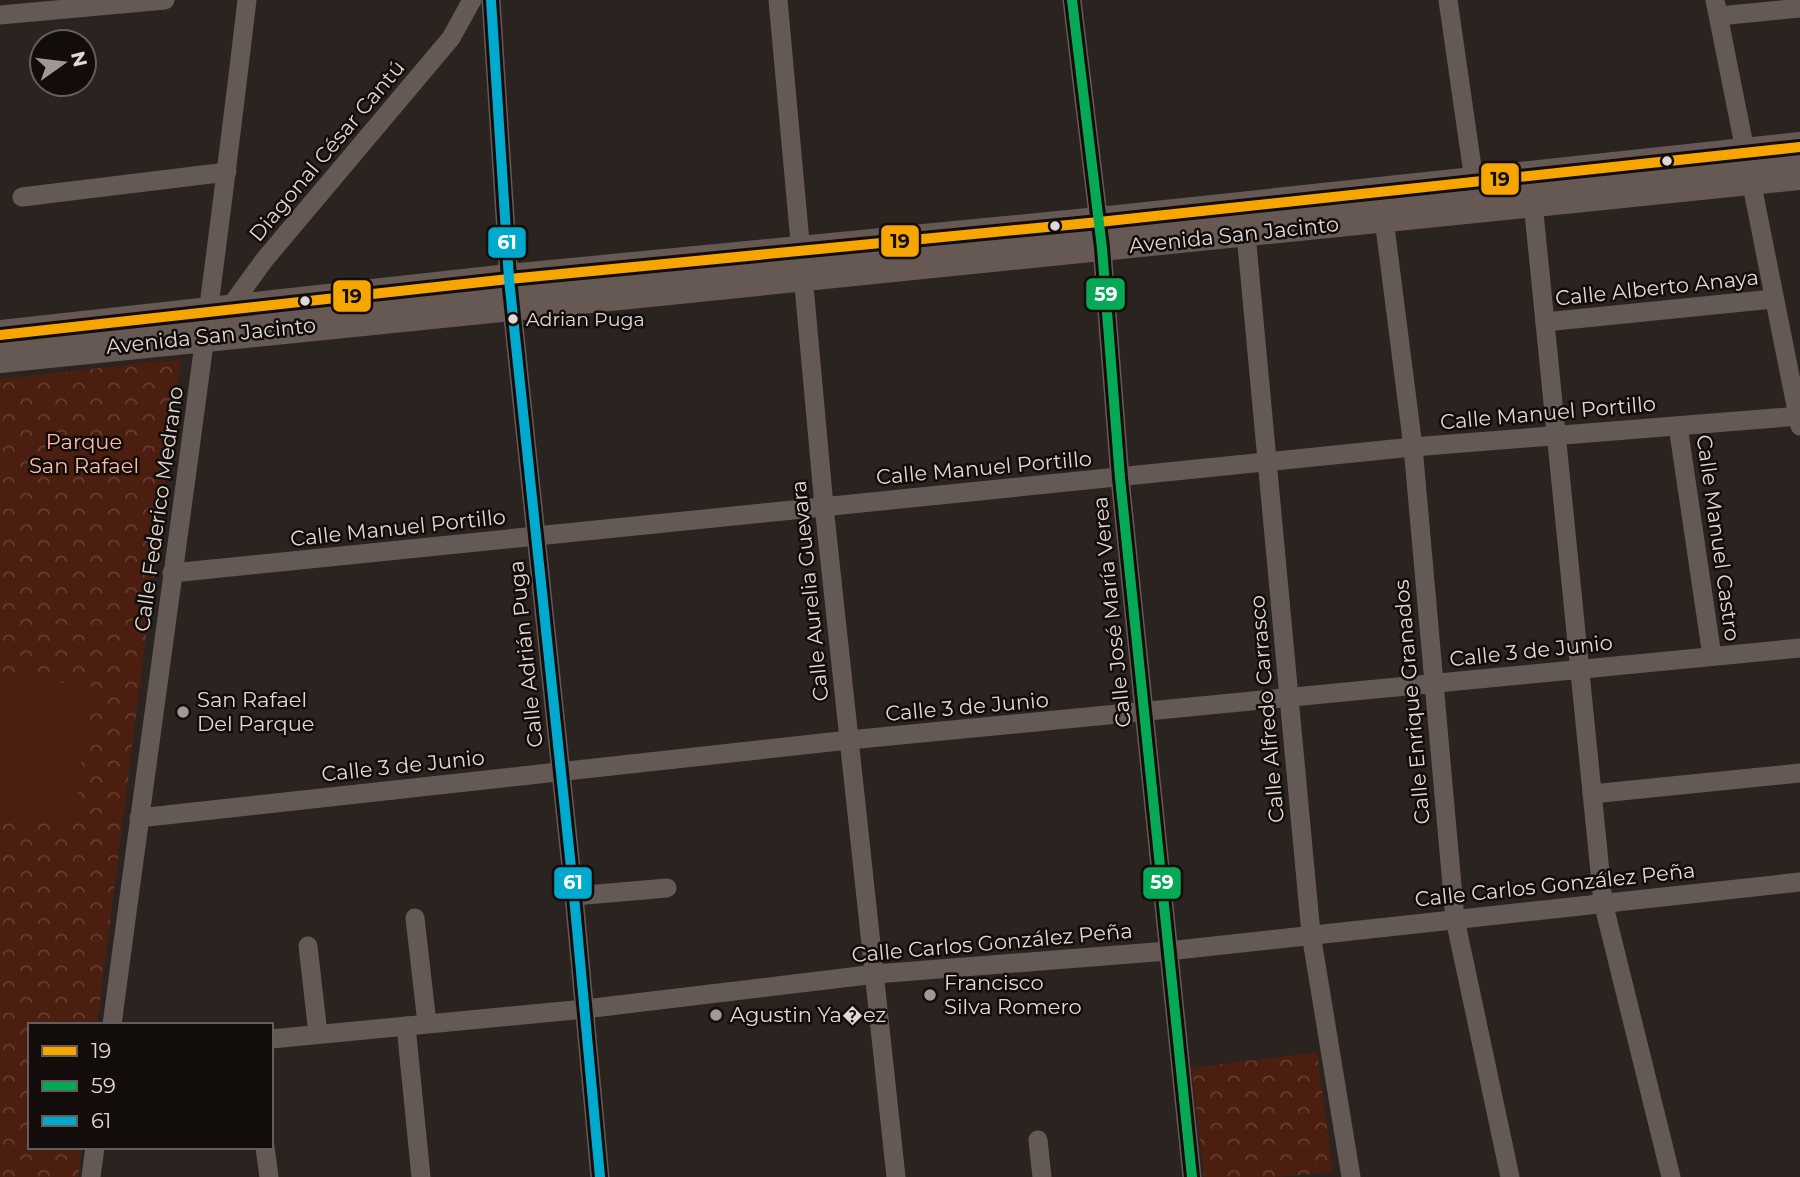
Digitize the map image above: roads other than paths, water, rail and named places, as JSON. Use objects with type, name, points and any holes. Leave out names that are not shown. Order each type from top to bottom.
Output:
[{"type":"main road","name":"Avenida San Jacinto","points":[[1101,235],[1246,234],[1533,203],[1748,166],[1800,147]]},
{"type":"main road","name":"Avenida San Jacinto","points":[[0,335],[218,323],[1101,235],[1478,166],[1748,166],[1800,175]]},
{"type":"main road","name":"Avenida San Jacinto","points":[[0,358],[218,323]]},
{"type":"street","points":[[0,15],[100,3],[165,0]]},
{"type":"street","name":"Calle Federico Medrano","points":[[112,1023],[172,573],[218,323],[227,172],[247,0]]},
{"type":"street","name":"Diagonal César Cantú","points":[[218,323],[265,259],[451,37],[472,0]]},
{"type":"street","name":"Calle Adrián Puga","points":[[491,0],[510,293],[574,895],[600,1177]]},
{"type":"street","name":"Calle Aurelia Guevara","points":[[778,0],[824,506],[897,1177]]},
{"type":"street","name":"Calle José María Verea","points":[[1072,0],[1101,235],[1120,478],[1147,713],[1192,1177]]},
{"type":"street","points":[[1448,0],[1478,166]]},
{"type":"street","points":[[1460,0],[1478,166]]},
{"type":"street","points":[[1799,420],[1717,8],[1800,8]]},
{"type":"street","points":[[22,197],[227,172]]},
{"type":"street","points":[[1533,203],[1577,669],[1603,902],[1671,1177]]},
{"type":"street","name":"Calle Enrique Granados","points":[[1384,219],[1413,447],[1455,919],[1510,1177]]},
{"type":"street","name":"Calle Alfredo Carrasco","points":[[1246,234],[1311,934],[1351,1177]]},
{"type":"street","name":"Calle Alberto Anaya","points":[[1545,321],[1773,299]]},
{"type":"street","name":"Calle Manuel Portillo","points":[[172,573],[1413,447],[1556,434],[1799,420]]},
{"type":"street","name":"Calle Manuel Castro","points":[[1678,426],[1712,656]]},
{"type":"street","name":"Calle 3 de Junio","points":[[139,818],[849,740],[1290,700],[1800,648]]},
{"type":"street","points":[[1591,794],[1800,773]]},
{"type":"street","name":"Calle Carlos González Peña","points":[[273,1039],[585,1009],[876,974],[1168,951],[1800,882]]},
{"type":"street","points":[[574,895],[667,888]]},
{"type":"street","points":[[415,918],[427,1023]]},
{"type":"street","points":[[308,946],[318,1034]]},
{"type":"street","points":[[406,1026],[421,1177]]},
{"type":"street","points":[[1038,1140],[1042,1177]]},
{"type":"street","points":[[91,1177],[95,1149]]},
{"type":"street","points":[[265,1149],[269,1177]]},
{"type":"place","name":"Adrian Puga","points":[[513,319]]},
{"type":"place","name":"San Rafael Del Parque","points":[[183,712]]},
{"type":"place","name":"Francisco Silva Romero","points":[[930,995]]},
{"type":"place","name":"Agustin Ya�ez","points":[[716,1015]]},
{"type":"park label","name":"Parque San Rafael","points":[[84,454]]}]
